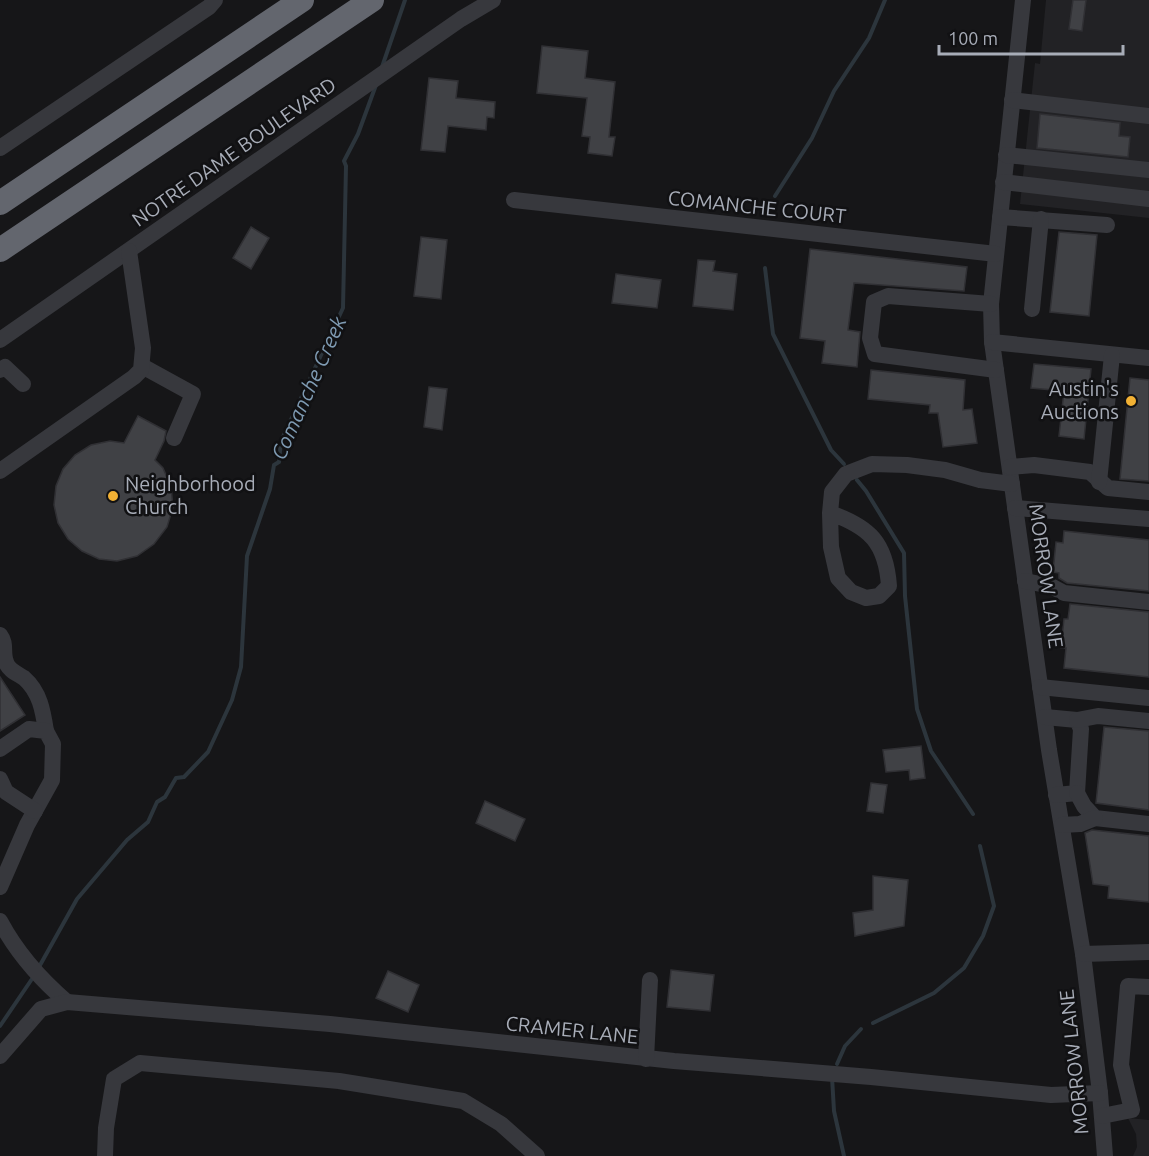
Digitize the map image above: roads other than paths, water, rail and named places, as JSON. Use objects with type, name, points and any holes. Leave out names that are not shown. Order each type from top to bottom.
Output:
[{"type":"highway","points":[[0,203],[302,0]]},
{"type":"highway","points":[[0,250],[372,0]]},
{"type":"street","name":"NOTRE DAME BOULEVARD","points":[[0,340],[461,19],[493,0]]},
{"type":"street","name":"MORROW LANE","points":[[1023,0],[991,304],[992,342],[1044,717],[1083,954],[1100,1093],[1105,1156]]},
{"type":"street","points":[[0,148],[209,2]]},
{"type":"street","points":[[1012,99],[1149,116]]},
{"type":"street","points":[[1006,155],[1149,170]]},
{"type":"street","points":[[1003,182],[1149,199]]},
{"type":"street","name":"COMANCHE COURT","points":[[514,200],[996,254]]},
{"type":"street","points":[[999,216],[1107,225]]},
{"type":"street","points":[[1032,309],[1041,219]]},
{"type":"street","points":[[0,471],[134,377],[142,366],[143,348],[129,251]]},
{"type":"street","points":[[991,304],[888,296],[874,302],[870,338],[874,354],[996,370]]},
{"type":"street","points":[[992,342],[1149,358]]},
{"type":"street","points":[[1099,482],[1112,355]]},
{"type":"street","points":[[142,366],[193,394],[174,438]]},
{"type":"street","points":[[0,370],[5,367],[23,384]]},
{"type":"street","points":[[830,513],[856,522],[881,548],[888,568],[889,586],[879,596],[866,598],[851,592],[838,578],[831,547],[830,513],[832,492],[846,474],[872,464],[907,465],[945,470],[980,480],[1011,476],[1034,465],[1089,472],[1108,488],[1149,492]]},
{"type":"street","points":[[1015,508],[1149,519]]},
{"type":"street","points":[[1026,581],[1051,586],[1064,594],[1149,602]]},
{"type":"street","points":[[0,635],[5,644],[5,662],[8,667],[26,680],[42,705],[46,731],[53,744],[52,780],[7,868],[0,887]]},
{"type":"street","points":[[1040,687],[1149,698]]},
{"type":"street","points":[[1044,717],[1077,720],[1098,716],[1149,721]]},
{"type":"street","points":[[1077,720],[1081,729],[1077,793],[1084,806],[1095,818]]},
{"type":"street","points":[[0,749],[29,729],[46,731]]},
{"type":"street","points":[[2,788],[35,811]]},
{"type":"street","points":[[1056,795],[1077,793]]},
{"type":"street","points":[[1062,825],[1080,824],[1095,818],[1149,824]]},
{"type":"street","points":[[0,921],[12,944],[41,979],[66,1002]]},
{"type":"street","points":[[1083,954],[1149,952]]},
{"type":"street","points":[[646,1059],[650,980]]},
{"type":"street","points":[[1132,1110],[1121,1065],[1128,986],[1149,987]]},
{"type":"street","name":"CRAMER LANE","points":[[0,1056],[41,1009],[66,1002],[330,1024],[646,1059],[871,1077],[1051,1095],[1100,1093]]},
{"type":"street","points":[[105,1156],[106,1128],[114,1079],[140,1063],[339,1081],[464,1101],[501,1124],[537,1156]]},
{"type":"street","points":[[1102,1116],[1132,1110],[1149,1112]]},
{"type":"waterway","name":"Comanche Creek","points":[[382,67],[405,0]]},
{"type":"waterway","points":[[775,196],[812,138],[834,91],[869,38],[885,0]]},
{"type":"waterway","name":"Comanche Creek","points":[[39,967],[77,899],[127,840],[148,822],[157,802],[165,797],[176,778],[184,777],[208,752],[232,700],[241,667],[247,556],[270,489],[274,465],[279,462],[281,441],[343,308],[346,166],[344,161],[358,134],[376,85]]},
{"type":"waterway","points":[[765,268],[773,334],[831,450],[844,464]]},
{"type":"waterway","points":[[857,480],[904,553],[905,596],[917,709],[931,751],[973,814]]},
{"type":"waterway","points":[[873,1023],[934,993],[964,968],[983,936],[994,906],[980,846]]},
{"type":"waterway","name":"Comanche Creek","points":[[0,1026],[34,976]]},
{"type":"waterway","points":[[837,1064],[845,1046],[861,1029]]},
{"type":"waterway","points":[[832,1077],[834,1111],[844,1156]]},
{"type":"place","name":"Austin's Auctions","points":[[1131,401]]},
{"type":"place","name":"Neighborhood Church","points":[[113,496]]}]
